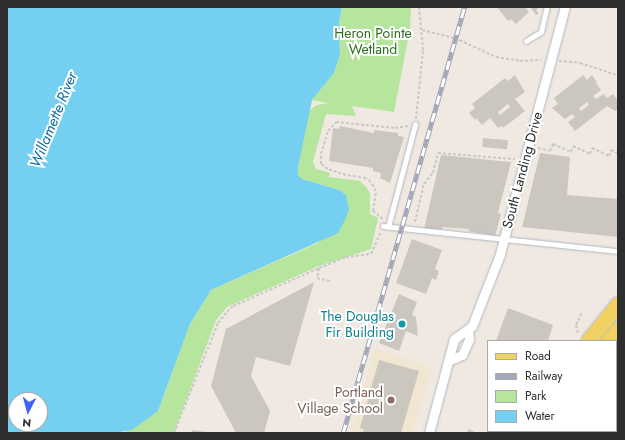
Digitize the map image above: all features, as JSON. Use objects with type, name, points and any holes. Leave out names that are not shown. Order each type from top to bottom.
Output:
[{"type":"main road","points":[[593,335],[618,304]]},
{"type":"street","name":"South Landing Drive","points":[[450,360],[462,355],[469,339],[468,330],[504,239],[565,7]]},
{"type":"street","points":[[429,433],[450,360],[450,351],[454,339],[459,333],[468,330]]},
{"type":"street","points":[[593,335],[614,335]]},
{"type":"lane","points":[[526,41],[541,32],[547,7]]},
{"type":"lane","points":[[415,125],[386,226],[618,251]]},
{"type":"path","points":[[174,433],[222,317],[233,306],[346,257],[371,254],[375,250],[386,226],[383,218],[373,211],[376,191],[371,182],[361,176],[340,174],[321,164],[324,142],[333,124],[342,121],[395,128],[415,125],[422,61],[422,30],[419,7]]},
{"type":"path","points":[[422,30],[455,38],[496,58],[520,61],[542,60]]},
{"type":"path","points":[[559,61],[580,63],[618,75]]},
{"type":"path","points":[[528,145],[550,151],[553,144],[571,152],[573,146],[590,154],[592,148],[609,156],[611,150],[618,153]]},
{"type":"path","points":[[413,229],[424,184],[433,173],[438,153],[515,159],[516,152]]},
{"type":"path","points":[[319,268],[317,278],[330,282]]},
{"type":"path","points":[[582,312],[576,326],[593,335]]},
{"type":"shaded area","name":"Portland Village School","points":[[375,348],[432,368],[413,433],[351,433]]},
{"type":"green space","name":"Heron Pointe Wetland","points":[[342,7],[411,7],[410,29],[394,112],[352,106],[356,116],[326,114],[313,162],[316,169],[330,173],[329,177],[360,181],[370,193],[370,214],[378,218],[371,249],[319,266],[227,307],[216,320],[174,433],[113,433],[125,432],[158,411],[190,324],[211,290],[318,243],[339,190],[302,179],[298,175],[298,167],[308,111],[317,105],[329,103],[312,100],[334,73],[340,55],[339,23]]},
{"type":"water","name":"Willamette River","points":[[7,7],[342,7],[339,23],[340,55],[334,73],[312,100],[298,167],[298,175],[302,179],[339,190],[346,195],[349,210],[345,220],[338,233],[211,290],[190,324],[158,411],[132,430],[113,433],[7,433]]},
{"type":"building","points":[[497,7],[525,7],[529,12],[516,24],[511,19],[508,21]]},
{"type":"building","points":[[530,7],[540,7],[536,10],[539,13],[536,15]]},
{"type":"building","points":[[515,75],[525,92],[515,99],[525,111],[503,128],[501,126],[498,128],[490,118],[482,125],[469,113],[475,108],[472,104],[505,78],[508,81]],"holes":[[[508,104],[510,107],[500,115],[498,112]]]},
{"type":"building","points":[[583,75],[587,80],[592,75],[601,90],[593,96],[596,99],[604,94],[607,98],[613,94],[618,101],[618,109],[615,111],[607,106],[575,131],[568,122],[575,117],[572,114],[565,119],[552,108],[558,104],[554,98]],"holes":[[[587,102],[589,105],[581,111],[579,108]]]},
{"type":"building","points":[[340,126],[374,133],[374,130],[398,133],[398,136],[404,137],[390,183],[380,178],[381,173],[373,171],[373,168],[329,161],[333,128],[339,129]]},
{"type":"building","points":[[483,138],[508,140],[507,149],[482,147]]},
{"type":"building","points":[[540,153],[570,157],[567,195],[618,199],[618,237],[522,227]]},
{"type":"building","points":[[441,155],[511,162],[498,213],[501,214],[495,236],[468,231],[469,229],[442,227],[442,230],[424,229]]},
{"type":"building","points":[[412,239],[442,250],[435,269],[439,271],[436,280],[432,278],[426,294],[396,283]]},
{"type":"building","points":[[314,282],[290,366],[256,357],[251,376],[270,411],[264,433],[236,433],[211,386],[226,329]]},
{"type":"building","name":"The Douglas Fir Building","points":[[399,294],[417,302],[412,315],[416,317],[418,336],[406,331],[399,351],[379,343]]},
{"type":"building","points":[[508,308],[553,325],[548,340],[496,340]]},
{"type":"building","name":"Portland Village School","points":[[379,360],[419,371],[401,433],[363,433],[364,430],[360,428]]},
{"type":"building","points":[[469,429],[476,433],[466,433]]},
{"type":"building","points":[[192,430],[207,432],[207,433],[192,433]]},
{"type":"railway","points":[[343,433],[464,7]]},
{"type":"place","name":"The Douglas Fir Building","points":[[402,324]]},
{"type":"place","name":"Portland Village School","points":[[391,400]]}]
